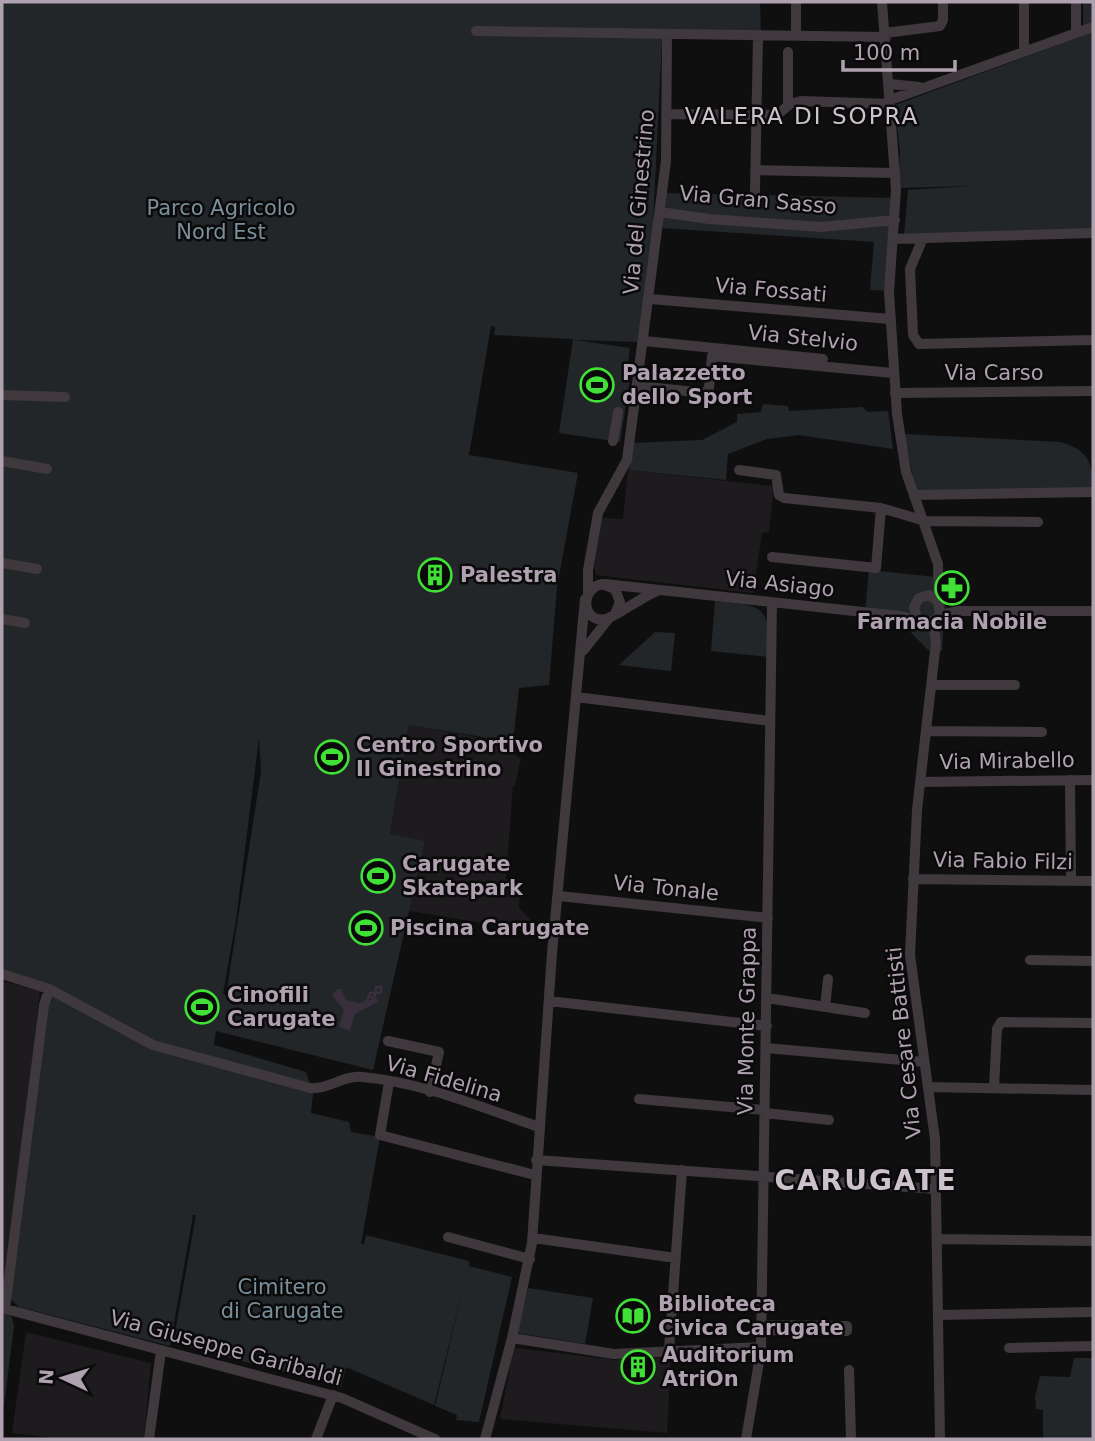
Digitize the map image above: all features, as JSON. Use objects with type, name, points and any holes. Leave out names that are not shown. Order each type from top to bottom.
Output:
[{"type":"street","points":[[796,2],[796,36]]},
{"type":"street","name":"Via Cesare Battisti","points":[[882,2],[895,173],[890,319],[895,393],[902,452],[938,564],[933,685],[920,782],[912,879],[911,970],[935,1139],[940,1439]]},
{"type":"street","points":[[476,31],[758,36],[886,35],[940,26],[943,2]]},
{"type":"street","points":[[1024,2],[1024,51]]},
{"type":"street","points":[[1076,2],[1076,33]]},
{"type":"street","points":[[668,114],[777,115],[788,106],[801,101],[890,102],[919,87],[1093,27]]},
{"type":"street","name":"Via del Ginestrino","points":[[539,1127],[580,657],[598,512],[627,463],[638,386],[660,212],[668,114],[667,35]]},
{"type":"street","points":[[754,191],[758,36]]},
{"type":"street","points":[[788,52],[788,106]]},
{"type":"street","points":[[890,84],[919,87]]},
{"type":"street","points":[[755,170],[895,173]]},
{"type":"street","name":"Via Gran Sasso","points":[[660,212],[709,219],[821,227],[895,220]]},
{"type":"street","points":[[893,239],[1093,233]]},
{"type":"street","points":[[923,238],[912,258],[910,273],[913,335],[919,344],[1093,340]]},
{"type":"street","name":"Via Fossati","points":[[650,299],[890,319]]},
{"type":"street","name":"Via Stelvio","points":[[644,341],[710,351],[893,370]]},
{"type":"street","points":[[638,386],[705,393],[709,388],[710,351]]},
{"type":"street","name":"Via Carso","points":[[895,393],[1093,391]]},
{"type":"street","points":[[2,395],[65,397]]},
{"type":"street","points":[[613,441],[618,412]]},
{"type":"street","points":[[2,461],[47,469]]},
{"type":"street","points":[[739,470],[776,475],[782,498],[881,508],[925,522],[1038,522]]},
{"type":"street","points":[[914,495],[1093,492]]},
{"type":"street","points":[[772,557],[876,568],[881,508]]},
{"type":"street","name":"Via Cesare Battisti","points":[[929,596],[934,581],[933,547]]},
{"type":"street","points":[[2,563],[37,569]]},
{"type":"street","points":[[612,615],[620,605],[615,589],[605,584],[589,589],[591,615],[600,619],[612,615],[657,591]]},
{"type":"street","name":"Via Asiago","points":[[605,584],[917,618]]},
{"type":"street","points":[[899,616],[914,607],[919,598],[929,596],[938,611]]},
{"type":"street","name":"Via Monte Grappa","points":[[746,1439],[761,1348],[772,603]]},
{"type":"street","points":[[914,607],[917,618],[925,623],[938,611],[1093,611]]},
{"type":"street","name":"Via del Ginestrino","points":[[580,657],[586,643],[612,615]]},
{"type":"street","points":[[2,619],[25,623]]},
{"type":"street","points":[[933,685],[1015,685]]},
{"type":"street","points":[[576,697],[770,721]]},
{"type":"street","points":[[928,731],[1042,732]]},
{"type":"street","points":[[1070,780],[1071,880]]},
{"type":"street","name":"Via Mirabello","points":[[920,782],[1093,780]]},
{"type":"street","name":"Via Fabio Filzi","points":[[912,879],[1093,881]]},
{"type":"street","name":"Via Tonale","points":[[559,896],[768,918]]},
{"type":"street","points":[[1030,960],[1093,961]]},
{"type":"street","name":"Via Fidelina","points":[[2,974],[49,989],[162,1048],[310,1088],[323,1088],[355,1077],[389,1082],[430,1092],[539,1127]]},
{"type":"street","points":[[825,1007],[828,979]]},
{"type":"street","points":[[4,1308],[24,1145],[44,1005],[49,989]]},
{"type":"street","points":[[767,998],[865,1013]]},
{"type":"street","points":[[549,1001],[766,1027]]},
{"type":"street","points":[[994,1088],[999,1023],[1006,1020],[1093,1023]]},
{"type":"street","points":[[388,1041],[439,1052],[430,1092]]},
{"type":"street","points":[[766,1048],[924,1062]]},
{"type":"street","points":[[389,1082],[380,1135],[535,1175]]},
{"type":"street","points":[[928,1087],[1093,1090]]},
{"type":"street","points":[[639,1099],[829,1120]]},
{"type":"street","points":[[485,1439],[530,1259],[539,1127]]},
{"type":"street","points":[[536,1160],[935,1189]]},
{"type":"street","points":[[669,1350],[682,1170]]},
{"type":"street","points":[[448,1237],[530,1259]]},
{"type":"street","points":[[533,1238],[676,1258]]},
{"type":"street","points":[[937,1239],[1093,1241]]},
{"type":"street","name":"Via Giuseppe Garibaldi","points":[[4,1308],[333,1395],[435,1439]]},
{"type":"street","points":[[937,1315],[1093,1312]]},
{"type":"street","points":[[847,1326],[847,1331],[761,1327],[847,1326]]},
{"type":"street","points":[[512,1338],[614,1354],[761,1348]]},
{"type":"street","points":[[1009,1348],[1093,1346]]},
{"type":"street","points":[[149,1439],[161,1351]]},
{"type":"street","points":[[849,1370],[851,1439]]},
{"type":"street","points":[[316,1439],[333,1395]]},
{"type":"shaded area","points":[[628,470],[774,486],[769,532],[762,533],[753,593],[596,575],[594,565],[602,518],[623,519]]},
{"type":"shaded area","points":[[409,725],[517,744],[515,756],[521,758],[513,786],[506,879],[521,882],[519,907],[533,923],[531,931],[409,911],[425,841],[390,835]]},
{"type":"shaded area","points":[[2,981],[40,991],[3,1307],[2,1307]]},
{"type":"shaded area","points":[[337,989],[341,989],[346,1000],[363,1004],[376,997],[378,1002],[355,1014],[350,1031],[339,1027],[344,1010],[332,995]]},
{"type":"shaded area","points":[[26,1332],[151,1363],[144,1439],[61,1439],[12,1433]]},
{"type":"shaded area","points":[[516,1348],[617,1360],[621,1356],[671,1358],[667,1433],[500,1419],[513,1351]]},
{"type":"green space","name":"Parco Agricolo Nord Est","points":[[2,2],[760,2],[761,38],[662,39],[653,224],[638,342],[575,340],[630,348],[628,365],[632,366],[620,442],[559,433],[573,339],[494,335],[495,327],[491,326],[469,455],[578,473],[557,587],[549,685],[519,688],[513,742],[409,725],[390,834],[425,841],[373,1070],[216,1031],[214,1045],[306,1072],[313,1094],[311,1113],[349,1122],[351,1132],[380,1137],[361,1244],[364,1244],[366,1235],[469,1261],[469,1266],[512,1277],[479,1422],[456,1420],[457,1415],[435,1406],[465,1280],[434,1405],[346,1367],[341,1387],[173,1343],[196,1215],[193,1215],[170,1346],[19,1307],[9,1298],[51,986],[2,969]],"holes":[[[259,738],[261,772],[226,995],[223,994],[236,920]]]},
{"type":"green space","points":[[1083,2],[1093,2],[1093,231],[904,236],[908,190],[971,186],[898,188],[900,153],[895,105],[1083,36]]},
{"type":"green space","points":[[665,193],[897,198],[890,291],[870,290],[874,242],[662,228]]},
{"type":"green space","points":[[763,404],[788,406],[789,411],[862,407],[868,412],[888,411],[893,449],[799,435],[767,439],[728,454],[726,480],[629,470],[632,443],[702,440],[737,422],[737,414],[761,412]]},
{"type":"green space","points":[[904,434],[1060,442],[1070,445],[1087,459],[1092,473],[1093,492],[916,492]]},
{"type":"green space","points":[[869,570],[946,578],[945,607],[957,611],[944,614],[942,651],[928,650],[894,615],[865,612]]},
{"type":"green space","points":[[715,601],[745,605],[761,611],[768,627],[768,657],[711,651]]},
{"type":"green space","points":[[655,632],[675,633],[671,671],[619,665]]},
{"type":"green space","points":[[528,1288],[593,1298],[585,1344],[517,1333]]},
{"type":"green space","points":[[2,1311],[12,1317],[14,1327],[2,1420]]},
{"type":"green space","points":[[1074,1358],[1093,1358],[1093,1439],[1043,1439],[1043,1410],[1036,1409],[1035,1397],[1040,1376],[1070,1377]]},
{"type":"waterway","points":[[361,1004],[367,1001],[370,993],[372,993],[375,993],[377,993],[378,993],[381,992],[381,987],[376,987],[375,995],[371,998]]},
{"type":"place","name":"Palazzetto dello Sport","points":[[597,385]]},
{"type":"place","name":"Palestra","points":[[435,575]]},
{"type":"place","name":"Farmacia Nobile","points":[[952,588]]},
{"type":"place","name":"Centro Sportivo Il Ginestrino","points":[[332,757]]},
{"type":"place","name":"Carugate Skatepark","points":[[378,876]]},
{"type":"place","name":"Piscina Carugate","points":[[366,928]]},
{"type":"place","name":"Cinofili Carugate","points":[[202,1007]]},
{"type":"place","name":"Biblioteca Civica Carugate","points":[[633,1316]]},
{"type":"place","name":"Auditorium AtriOn","points":[[638,1367]]},
{"type":"district","name":"VALERA DI SOPRA","points":[[802,116]]},
{"type":"district","name":"CARUGATE","points":[[866,1180]]},
{"type":"park label","name":"Cimitero di Carugate","points":[[282,1299]]}]
